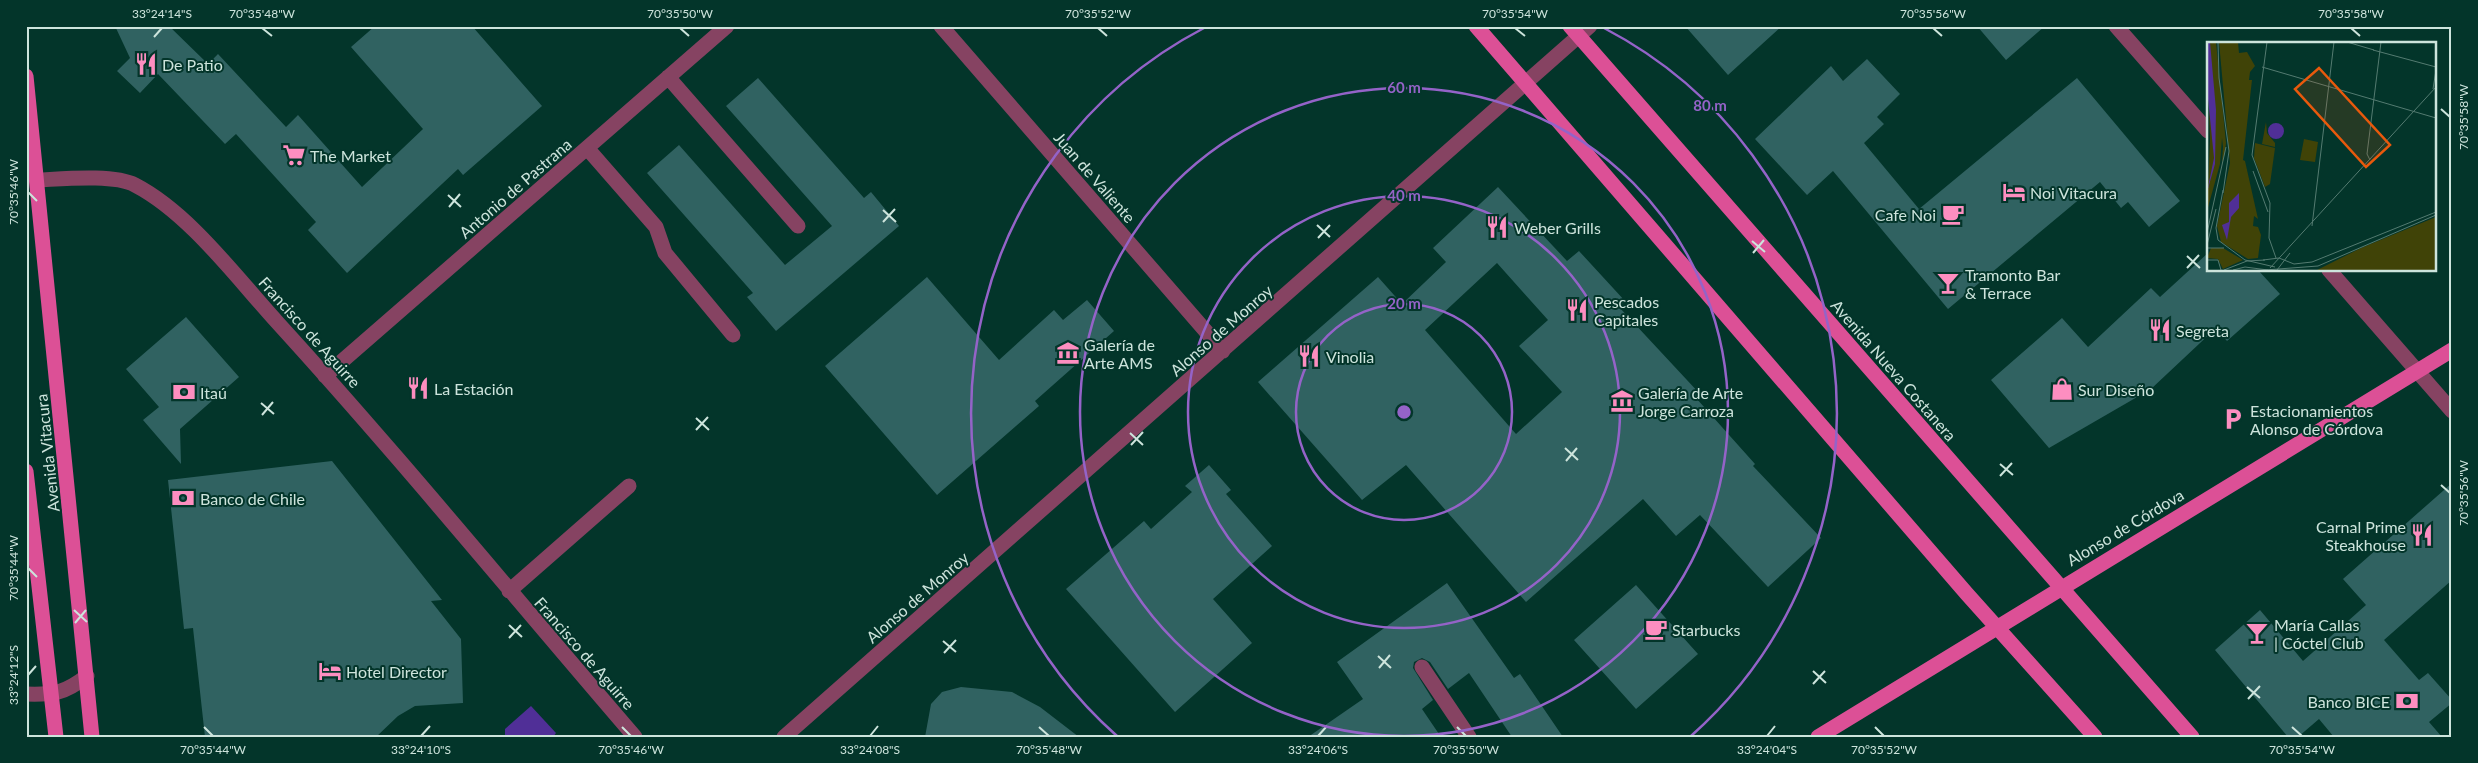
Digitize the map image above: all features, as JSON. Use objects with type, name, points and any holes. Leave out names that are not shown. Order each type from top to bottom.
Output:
[{"type":"main road","points":[[1476,26],[1997,627],[2095,737]]},
{"type":"main road","name":"Avenida Nueva Costanera","points":[[1580,30],[2060,588],[2192,737]]},
{"type":"main road","name":"Avenida Vitacura","points":[[27,83],[92,737]]},
{"type":"main road","name":"Alonso de Córdova","points":[[1818,737],[2452,350]]},
{"type":"main road","name":"Avenida Vitacura","points":[[26,471],[56,737]]},
{"type":"street","name":"Antonio de Pastrana","points":[[325,376],[727,26]]},
{"type":"street","name":"Juan de Valiente","points":[[941,26],[1223,351]]},
{"type":"street","points":[[2116,26],[2207,130]]},
{"type":"street","name":"Alonso de Monroy","points":[[784,737],[1525,83],[1580,30]]},
{"type":"street","points":[[668,77],[798,226]]},
{"type":"street","points":[[587,148],[656,227],[665,253],[733,335]]},
{"type":"street","name":"Francisco de Aguirre","points":[[38,180],[93,178],[132,183],[163,201],[196,233],[325,376],[635,737]]},
{"type":"street","points":[[2330,271],[2452,411]]},
{"type":"street","points":[[509,591],[628,486]]},
{"type":"street","points":[[1422,667],[1469,737]]},
{"type":"street","points":[[26,694],[52,694],[72,688],[87,676]]},
{"type":"shaded area","points":[[531,706],[556,733],[553,737],[505,737],[505,729]]},
{"type":"building","points":[[115,26],[169,26],[208,64],[218,54],[286,127],[298,115],[362,187],[423,129],[351,47],[375,26],[472,26],[542,106],[463,175],[458,169],[347,273],[308,230],[316,222],[236,134],[225,144],[158,74],[140,93],[117,71],[130,58]]},
{"type":"building","points":[[1685,26],[1782,26],[1728,75]]},
{"type":"building","points":[[1977,26],[2045,26],[2006,60]]},
{"type":"building","name":"Noi Vitacura","points":[[1867,59],[1900,94],[1877,117],[1884,124],[1864,143],[1919,209],[2077,78],[2180,201],[2149,227],[2128,202],[2121,208],[2100,182],[1948,309],[1833,171],[1807,195],[1755,139],[1831,66],[1843,81]]},
{"type":"building","points":[[758,78],[864,198],[871,192],[899,226],[776,331],[747,297],[753,293],[647,173],[679,145],[785,265],[832,226],[726,106]]},
{"type":"building","points":[[1498,187],[1567,261],[1579,251],[1625,301],[1619,307],[1700,394],[1696,398],[1755,464],[1753,466],[1821,538],[1768,587],[1700,515],[1676,536],[1643,499],[1526,602],[1406,465],[1362,500],[1258,382],[1378,277],[1402,304],[1446,262],[1433,248]],"holes":[[[1497,263],[1548,320],[1519,346],[1562,392],[1516,434],[1425,330]]]},
{"type":"building","points":[[2207,254],[2207,271],[2259,271],[2280,294],[2227,341],[2216,328],[2151,389],[2049,448],[1991,380],[2062,318],[2088,347],[2151,288],[2160,297]]},
{"type":"building","points":[[927,277],[999,360],[1054,310],[1063,320],[1087,300],[1114,331],[1035,401],[1039,406],[937,495],[825,366]]},
{"type":"building","name":"Itaú","points":[[186,317],[239,377],[180,429],[181,464],[143,420],[159,407],[126,369]]},
{"type":"building","points":[[332,461],[442,600],[431,601],[461,639],[463,703],[415,706],[398,716],[376,737],[205,737],[193,628],[184,629],[168,480]]},
{"type":"building","points":[[1209,465],[1231,490],[1226,494],[1272,546],[1213,599],[1252,643],[1175,712],[1066,589],[1144,521],[1151,529],[1192,492],[1185,486]]},
{"type":"building","points":[[2452,483],[2452,580],[2384,640],[2419,680],[2428,673],[2452,700],[2452,703],[2429,722],[2442,737],[2334,737],[2319,719],[2298,737],[2288,737],[2215,650],[2260,610],[2303,661],[2366,605],[2343,579]]},
{"type":"building","points":[[1447,583],[1514,678],[1520,674],[1563,737],[1512,737],[1469,673],[1448,689],[1430,662],[1422,658],[1414,662],[1413,668],[1433,700],[1422,709],[1441,737],[1308,737],[1363,699],[1337,662]]},
{"type":"building","points":[[1636,585],[1698,654],[1636,709],[1574,640]]},
{"type":"building","points":[[961,687],[1012,692],[1040,707],[1079,737],[925,737],[931,704],[942,692]]},
{"type":"place","name":"De Patio","points":[[146,64]]},
{"type":"place","name":"The Market","points":[[294,155]]},
{"type":"place","name":"Noi Vitacura","points":[[2014,192]]},
{"type":"place","name":"Cafe Noi","points":[[1953,214]]},
{"type":"place","name":"Weber Grills","points":[[1497,227]]},
{"type":"place","name":"Tramonto Bar & Terrace","points":[[1948,283]]},
{"type":"place","name":"Pescados Capitales","points":[[1577,310]]},
{"type":"place","name":"Segreta","points":[[2160,330]]},
{"type":"place","name":"Galería de Arte AMS","points":[[1068,353]]},
{"type":"place","name":"Vinolia","points":[[1309,356]]},
{"type":"place","name":"La Estación","points":[[418,388]]},
{"type":"place","name":"Sur Diseño","points":[[2062,389]]},
{"type":"place","name":"Itaú","points":[[184,392]]},
{"type":"place","name":"Galería de Arte Jorge Carroza","points":[[1622,401]]},
{"type":"place","name":"Estacionamientos Alonso de Córdova","points":[[2233,419]]},
{"type":"place","name":"Banco de Chile","points":[[183,498]]},
{"type":"place","name":"Carnal Prime Steakhouse","points":[[2422,535]]},
{"type":"place","name":"Starbucks","points":[[1656,629]]},
{"type":"place","name":"María Callas | Cóctel Club","points":[[2257,633]]},
{"type":"place","name":"Hotel Director","points":[[330,671]]},
{"type":"place","name":"Banco BICE","points":[[2407,701]]}]
